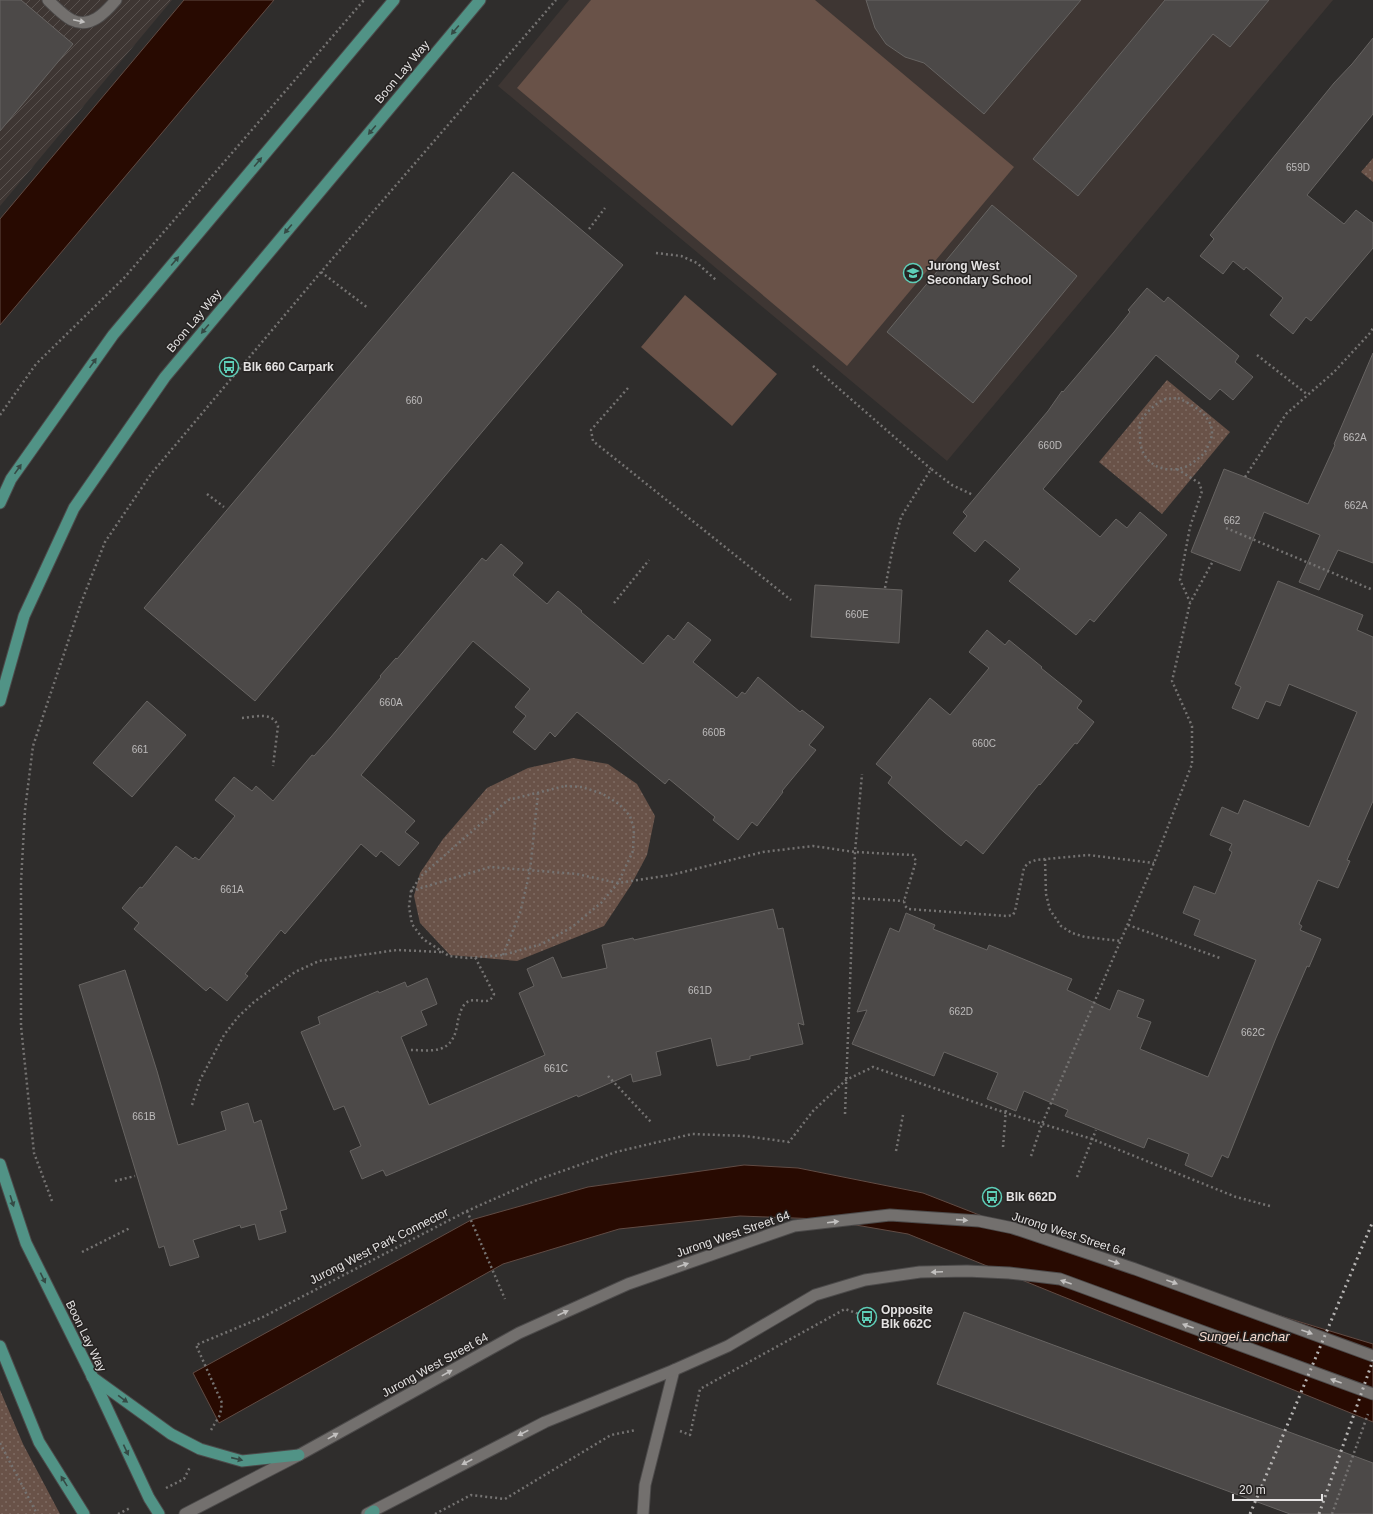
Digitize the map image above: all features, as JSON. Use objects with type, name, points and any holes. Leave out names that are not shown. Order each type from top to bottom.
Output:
[{"type":"main road","points":[[0,503],[11,479],[113,335],[394,0]]},
{"type":"main road","name":"Boon Lay Way","points":[[0,701],[24,616],[74,508],[165,377],[480,0]]},
{"type":"main road","name":"Boon Lay Way","points":[[0,1164],[26,1243],[92,1376],[149,1498],[159,1514]]},
{"type":"main road","points":[[0,1346],[39,1442],[84,1514]]},
{"type":"main road","points":[[92,1376],[171,1434],[200,1449],[242,1461],[299,1455]]},
{"type":"street","points":[[48,0],[72,20],[87,23],[104,14],[116,0]]},
{"type":"street","name":"Jurong West Street 64","points":[[185,1514],[299,1455],[519,1333],[628,1284],[794,1226],[890,1215],[979,1221],[1013,1228],[1135,1269],[1373,1356]]},
{"type":"street","points":[[370,1513],[545,1422],[674,1370],[728,1346],[815,1295],[865,1280],[920,1272],[1009,1272],[1060,1279],[1373,1394]]},
{"type":"street","points":[[642,1514],[645,1485],[674,1370]]},
{"type":"path","points":[[0,415],[36,364],[124,278],[364,0]]},
{"type":"path","points":[[52,1201],[34,1153],[21,1026],[21,882],[25,810],[33,746],[81,603],[105,542],[151,474],[321,272],[556,0]]},
{"type":"path","points":[[589,229],[606,208]]},
{"type":"path","points":[[656,253],[681,256],[697,263],[716,280]]},
{"type":"path","points":[[321,272],[368,308]]},
{"type":"path","points":[[1245,477],[1286,414],[1334,372],[1373,328]]},
{"type":"path","points":[[1257,355],[1308,395]]},
{"type":"path","points":[[813,366],[931,469],[952,485],[973,495]]},
{"type":"path","points":[[628,388],[591,430],[593,441],[791,600]]},
{"type":"path","points":[[1178,398],[1194,405],[1205,414],[1211,426],[1211,438],[1205,453],[1188,466],[1177,468],[1172,470],[1158,467],[1149,462],[1140,444],[1140,423],[1151,408],[1163,400],[1178,398]]},
{"type":"path","points":[[1177,468],[1199,483],[1202,490],[1190,527],[1180,580],[1190,603]]},
{"type":"path","points":[[884,588],[901,518],[931,469]]},
{"type":"path","points":[[207,494],[224,507]]},
{"type":"path","points":[[1226,528],[1373,590]]},
{"type":"path","points":[[614,603],[649,560]]},
{"type":"path","points":[[1031,1156],[1042,1124],[1154,863],[1192,764],[1192,726],[1172,681],[1190,603],[1213,561]]},
{"type":"path","points":[[242,718],[269,716],[275,720],[278,726],[272,766]]},
{"type":"path","points":[[845,1114],[855,852],[862,774]]},
{"type":"path","points":[[565,786],[582,787],[603,794],[619,804],[630,816],[634,829],[633,851],[618,883],[601,903],[572,927],[542,944],[503,955],[475,957],[449,956],[423,939],[412,924],[409,907],[411,891],[421,876],[508,800],[538,793],[565,786]]},
{"type":"path","points":[[503,955],[520,913],[530,871],[538,793]]},
{"type":"path","points":[[411,891],[490,867],[577,874],[618,883],[671,875],[763,852],[813,846],[855,852],[913,855],[916,861],[904,901],[905,906],[908,908],[1007,916],[1012,915],[1015,911],[1024,868],[1028,863],[1036,860],[1088,855],[1154,863]]},
{"type":"path","points":[[1045,859],[1046,894],[1050,910],[1061,926],[1072,933],[1085,937],[1121,941]]},
{"type":"path","points":[[853,898],[904,901]]},
{"type":"path","points":[[1128,925],[1220,958]]},
{"type":"path","points":[[192,1106],[200,1080],[224,1034],[238,1017],[254,1002],[295,972],[319,961],[396,950],[443,952]]},
{"type":"path","points":[[411,1050],[438,1050],[449,1044],[454,1038],[461,1009],[466,1002],[472,1000],[487,1002],[492,999],[494,994],[475,957]]},
{"type":"path","points":[[846,1080],[873,1067],[1006,1113],[1092,1139],[1236,1198],[1270,1206]]},
{"type":"path","points":[[608,1076],[651,1122]]},
{"type":"path","name":"Jurong West Park Connector","points":[[118,1514],[184,1479],[220,1415],[222,1403],[196,1345],[263,1316],[467,1211],[537,1180],[616,1152],[692,1134],[745,1136],[790,1142],[813,1110],[846,1080]]},
{"type":"path","points":[[1003,1147],[1006,1109]]},
{"type":"path","points":[[896,1151],[903,1115]]},
{"type":"path","points":[[1078,1177],[1096,1130]]},
{"type":"path","points":[[115,1181],[135,1176]]},
{"type":"path","points":[[467,1211],[505,1299]]},
{"type":"path","points":[[82,1252],[130,1228]]},
{"type":"path","points":[[1332,1514],[1368,1412]]},
{"type":"path","points":[[0,1443],[37,1514]]},
{"type":"shaded area","points":[[0,0],[172,0],[0,206]]},
{"type":"shaded area","name":"Jurong West Secondary School","points":[[569,0],[1333,0],[947,461],[498,86]]},
{"type":"shaded area","points":[[591,0],[815,0],[1014,167],[847,366],[517,88]]},
{"type":"shaded area","points":[[1373,158],[1373,182],[1361,172]]},
{"type":"shaded area","points":[[685,295],[777,374],[732,426],[641,347]]},
{"type":"shaded area","points":[[1167,380],[1230,432],[1162,514],[1099,462]]},
{"type":"shaded area","points":[[573,758],[608,764],[637,784],[655,816],[647,855],[631,885],[604,926],[517,961],[450,955],[420,923],[414,896],[420,873],[443,839],[487,788],[528,768]]},
{"type":"shaded area","points":[[0,1390],[23,1444],[60,1514],[0,1514]]},
{"type":"water","points":[[184,0],[274,0],[0,325],[0,219]]},
{"type":"water","name":"Sungei Lanchar","points":[[744,1165],[798,1168],[923,1193],[1023,1232],[1287,1318],[1373,1344],[1373,1422],[908,1234],[821,1219],[740,1216],[619,1229],[503,1264],[219,1423],[193,1373],[471,1220],[588,1187]]},
{"type":"building","points":[[0,0],[21,0],[73,44],[0,131]]},
{"type":"building","points":[[866,0],[1081,0],[984,114],[924,63],[905,57],[886,44],[875,28]]},
{"type":"building","points":[[1165,0],[1269,0],[1230,47],[1213,34],[1078,196],[1033,159]]},
{"type":"building","points":[[1373,38],[1373,114],[1307,195],[1344,224],[1356,210],[1373,223],[1373,248],[1311,321],[1306,317],[1293,334],[1270,315],[1283,298],[1246,267],[1244,270],[1233,261],[1223,274],[1200,256],[1214,239],[1210,235],[1334,83]]},
{"type":"building","points":[[513,172],[623,265],[255,701],[144,608]]},
{"type":"building","points":[[992,205],[1077,276],[973,403],[887,332]]},
{"type":"building","points":[[1147,288],[1164,302],[1168,297],[1239,356],[1235,362],[1253,377],[1233,400],[1220,389],[1210,400],[1156,355],[1043,489],[1100,537],[1116,519],[1127,528],[1140,512],[1167,535],[1094,622],[1090,619],[1076,635],[1009,581],[1020,569],[985,540],[975,552],[953,533],[967,516],[963,512],[1048,411],[1062,391],[1063,392],[1114,332],[1130,312],[1128,310]]},
{"type":"building","points":[[1373,353],[1373,563],[1338,550],[1319,590],[1299,582],[1320,535],[1264,512],[1240,571],[1191,552],[1224,469],[1308,504],[1335,445],[1334,444]]},
{"type":"building","points":[[501,544],[523,563],[513,575],[547,604],[558,591],[643,664],[668,635],[674,640],[688,622],[711,640],[693,662],[737,698],[742,692],[745,694],[758,677],[800,712],[802,710],[824,727],[809,745],[816,750],[782,791],[783,792],[757,826],[752,822],[738,840],[713,820],[715,817],[669,779],[665,784],[577,712],[555,737],[550,732],[535,750],[513,732],[526,716],[515,707],[530,689],[473,641],[361,775],[415,821],[405,832],[419,843],[399,866],[381,851],[376,857],[361,844],[285,934],[281,930],[245,974],[248,976],[227,1001],[210,987],[206,991],[134,929],[139,923],[122,908],[140,887],[142,888],[176,846],[193,859],[195,857],[199,860],[235,816],[215,800],[234,777],[252,791],[256,786],[273,801],[312,755],[314,756],[331,737],[381,677],[380,676],[396,658],[397,659],[482,558],[486,561]]},
{"type":"building","points":[[1278,581],[1363,615],[1357,630],[1373,637],[1373,801],[1347,860],[1350,861],[1338,888],[1318,880],[1299,924],[1302,926],[1300,930],[1321,939],[1309,967],[1307,966],[1276,1038],[1228,1158],[1222,1155],[1212,1177],[1185,1165],[1189,1154],[1148,1138],[1144,1148],[1065,1116],[1068,1110],[1024,1091],[1016,1111],[987,1099],[998,1073],[944,1052],[934,1076],[852,1044],[867,1010],[857,1012],[890,928],[899,932],[906,913],[935,925],[933,929],[987,950],[989,945],[1072,979],[1067,990],[1110,1010],[1118,990],[1144,1000],[1137,1017],[1151,1022],[1140,1049],[1208,1077],[1256,960],[1194,935],[1200,920],[1183,913],[1194,886],[1215,894],[1232,852],[1229,850],[1232,844],[1210,835],[1222,807],[1238,814],[1244,800],[1309,827],[1357,712],[1289,684],[1280,706],[1266,701],[1258,719],[1232,708],[1241,687],[1235,684]]},
{"type":"building","points":[[815,585],[902,590],[899,643],[811,637]]},
{"type":"building","points":[[987,630],[1005,645],[1009,640],[1082,701],[1077,708],[1094,722],[1077,744],[1075,743],[1040,785],[1039,784],[983,854],[966,840],[961,846],[944,832],[888,783],[892,777],[876,764],[930,698],[950,715],[989,668],[969,652]]},
{"type":"building","points":[[147,701],[186,735],[132,797],[93,763]]},
{"type":"building","points":[[773,909],[778,929],[783,928],[804,1025],[798,1023],[803,1044],[750,1056],[750,1059],[717,1066],[711,1038],[656,1052],[661,1075],[633,1082],[631,1074],[578,1097],[577,1095],[386,1176],[383,1170],[362,1179],[350,1151],[361,1146],[344,1106],[334,1110],[301,1032],[320,1024],[318,1017],[378,991],[379,993],[405,982],[407,987],[427,978],[437,1004],[421,1011],[427,1025],[401,1037],[429,1105],[545,1055],[519,993],[534,986],[527,969],[553,957],[562,978],[607,968],[602,945],[633,938],[634,940]]},
{"type":"building","points":[[125,970],[157,1071],[178,1145],[226,1130],[221,1112],[248,1103],[254,1123],[261,1120],[287,1209],[280,1211],[286,1232],[259,1240],[255,1224],[241,1228],[240,1225],[193,1240],[199,1257],[170,1266],[164,1246],[159,1248],[79,985]]},
{"type":"building","points":[[964,1312],[1373,1463],[1373,1514],[1290,1514],[937,1384]]},
{"type":"railway","points":[[1250,1514],[1373,1221]]},
{"type":"railway","points":[[1319,1514],[1373,1360]]},
{"type":"place","name":"Jurong West Secondary School","points":[[913,273]]},
{"type":"place","name":"Blk 660 Carpark","points":[[229,367]]},
{"type":"place","name":"Blk 662D","points":[[992,1197]]},
{"type":"place","name":"Opposite Blk 662C","points":[[867,1317]]}]
